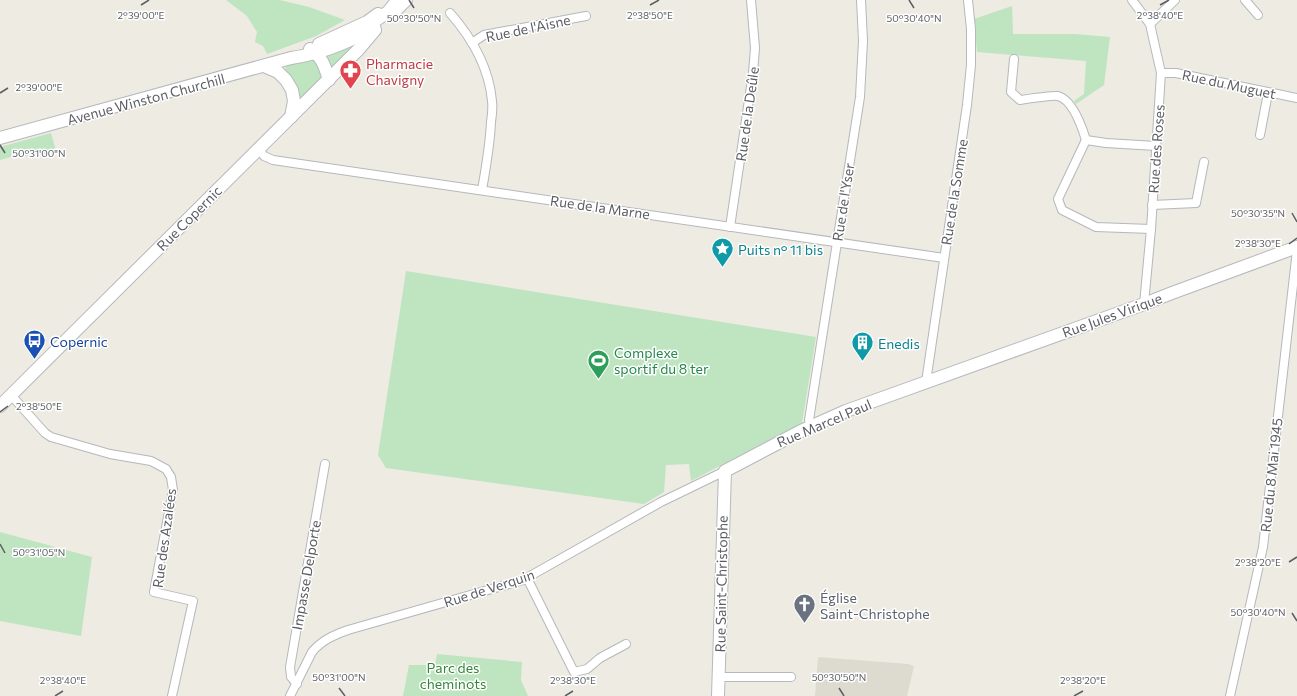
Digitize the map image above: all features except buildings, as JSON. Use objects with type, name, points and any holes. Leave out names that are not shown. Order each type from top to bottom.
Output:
[{"type":"street","name":"Rue de la Deûle","points":[[730,227],[753,73],[755,48],[750,0]]},
{"type":"street","name":"Rue de l'Yser","points":[[812,426],[809,420],[860,97],[864,41],[861,0]]},
{"type":"street","name":"Rue de la Somme","points":[[926,382],[969,92],[971,29],[968,0]]},
{"type":"street","name":"Rue des Roses","points":[[1132,0],[1150,24],[1161,73],[1151,229],[1144,304]]},
{"type":"street","points":[[1150,24],[1175,0]]},
{"type":"street","points":[[1245,0],[1258,15]]},
{"type":"street","name":"Avenue Winston Churchill","points":[[0,138],[264,66],[349,40],[374,27],[403,4],[400,1],[367,22],[313,51]]},
{"type":"street","points":[[450,13],[462,27],[483,64],[492,102],[490,136],[482,190]]},
{"type":"street","name":"Rue de l'Aisne","points":[[472,43],[484,35],[586,16]]},
{"type":"street","name":"Rue Copernic","points":[[1,404],[329,80],[359,49],[375,30],[374,27]]},
{"type":"street","points":[[313,51],[324,64],[329,80]]},
{"type":"street","points":[[1014,59],[1011,92],[1020,100],[1057,96],[1062,99],[1066,102],[1080,122],[1086,140],[1058,199],[1062,210],[1096,227],[1151,229]]},
{"type":"street","points":[[264,66],[278,72],[286,80],[292,90],[294,101],[291,117]]},
{"type":"street","name":"Rue du Muguet","points":[[1161,73],[1176,73],[1297,98]]},
{"type":"street","points":[[1260,135],[1268,93]]},
{"type":"street","points":[[1086,140],[1106,143],[1156,146]]},
{"type":"street","name":"Rue de la Marne","points":[[258,149],[264,156],[273,160],[944,258]]},
{"type":"street","points":[[1152,205],[1196,203],[1204,162]]},
{"type":"street","name":"Rue Jules Virique","points":[[926,382],[1144,304],[1297,247]]},
{"type":"street","name":"Rue du 8 Mai 1945","points":[[1230,696],[1263,547],[1297,250]]},
{"type":"street","name":"Rue Marcel Paul","points":[[725,471],[812,426],[926,382]]},
{"type":"street","name":"Rue des Azalées","points":[[11,395],[51,437],[110,454],[151,461],[166,469],[171,477],[173,490],[154,592],[193,600],[172,696]]},
{"type":"street","name":"Impasse Delporte","points":[[297,684],[291,677],[290,667],[325,464]]},
{"type":"street","name":"Rue de Verquin","points":[[290,696],[312,652],[317,646],[331,636],[527,578],[656,505],[725,471]]},
{"type":"street","name":"Rue Saint-Christophe","points":[[718,696],[725,471]]},
{"type":"street","points":[[527,578],[574,672],[587,669],[600,658],[626,644]]},
{"type":"street","points":[[718,677],[791,677]]},
{"type":"shaded area","points":[[818,657],[908,664],[914,666],[907,696],[815,696]]},
{"type":"green space","points":[[226,0],[280,0],[309,7],[345,20],[316,36],[267,54],[263,46],[255,42],[257,32],[247,16]]},
{"type":"green space","points":[[1012,6],[1013,34],[1075,34],[1110,37],[1104,85],[1076,104],[1074,101],[1084,94],[1086,61],[977,52],[974,19]]},
{"type":"green space","points":[[361,38],[331,73],[321,55]]},
{"type":"green space","points":[[313,58],[326,80],[300,102],[295,85],[285,71],[286,66]]},
{"type":"green space","points":[[51,133],[56,151],[33,157],[18,155],[0,160],[0,147]]},
{"type":"green space","name":"Complexe sportif du 8 ter","points":[[406,271],[816,337],[802,423],[691,481],[689,464],[666,465],[664,492],[644,504],[386,468],[378,455]]},
{"type":"green space","points":[[0,532],[92,557],[81,636],[0,621]]},
{"type":"green space","name":"Parc des cheminots","points":[[437,654],[522,662],[521,680],[528,696],[403,696],[409,665],[435,665]]},
{"type":"place","name":"Pharmacie Chavigny","points":[[351,90]]},
{"type":"place","name":"Puits n° 11 bis","points":[[723,268]]},
{"type":"place","name":"Copernic","points":[[35,360]]},
{"type":"place","name":"Enedis","points":[[863,362]]},
{"type":"place","name":"Complexe sportif du 8 ter","points":[[599,380]]},
{"type":"place","name":"Église Saint-Christophe","points":[[805,624]]}]
